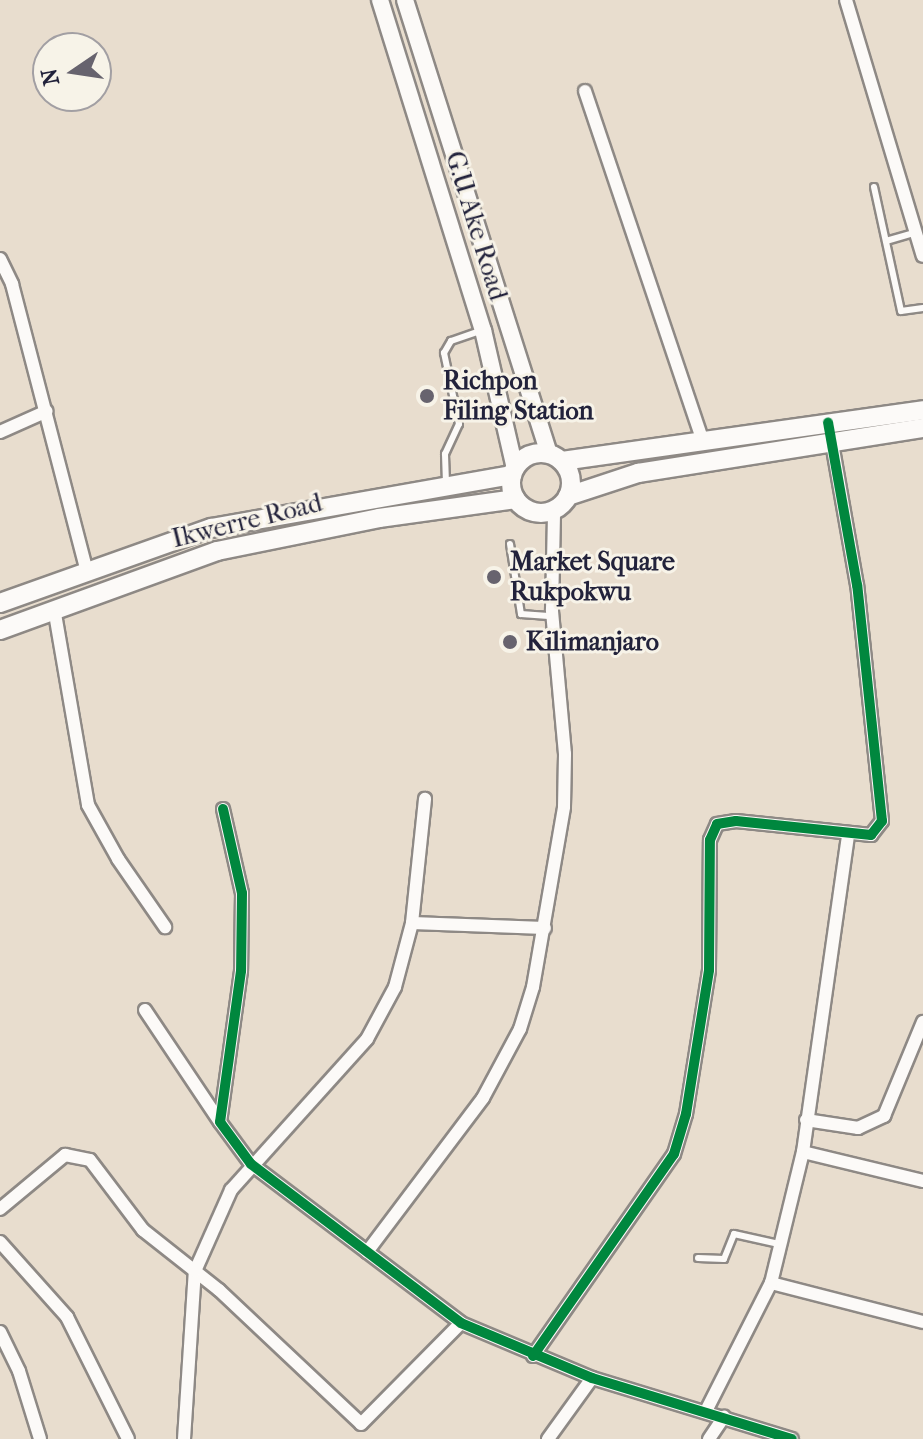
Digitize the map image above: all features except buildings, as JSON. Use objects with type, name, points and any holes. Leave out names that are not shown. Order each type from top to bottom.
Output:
[{"type":"main road","name":"G.U Ake Road","points":[[380,0],[483,330],[514,472]]},
{"type":"main road","points":[[405,0],[555,458],[570,478],[568,496],[554,515],[527,510],[516,499],[514,472]]},
{"type":"main road","points":[[568,496],[638,473],[923,410]]},
{"type":"main road","points":[[1,601],[86,569],[260,516],[514,472],[529,455],[555,458],[703,442],[923,428]]},
{"type":"main road","name":"Ikwerre Road","points":[[0,630],[54,608],[232,548],[379,518],[516,499]]},
{"type":"street","points":[[846,0],[923,256]]},
{"type":"street","points":[[585,91],[703,442]]},
{"type":"street","points":[[0,259],[47,411],[86,569]]},
{"type":"street","points":[[0,432],[47,411]]},
{"type":"street","points":[[533,1356],[674,1154],[686,1114],[709,970],[710,840],[717,824],[736,821],[871,835],[882,821],[857,585],[830,432]]},
{"type":"street","points":[[367,1252],[450,1147],[505,1062],[533,987],[545,928],[564,794],[552,616],[554,515]]},
{"type":"street","points":[[54,608],[88,805],[118,859],[165,927]]},
{"type":"street","points":[[184,1439],[195,1271],[231,1190],[251,1164],[367,1039],[395,987],[412,923],[425,799]]},
{"type":"street","points":[[220,1122],[241,971],[242,893],[223,809]]},
{"type":"street","points":[[706,1411],[771,1283],[781,1244],[803,1152],[848,835]]},
{"type":"street","points":[[412,923],[545,928]]},
{"type":"street","points":[[145,1010],[251,1164],[461,1323],[533,1356],[592,1378],[792,1439]]},
{"type":"street","points":[[806,1120],[858,1128],[884,1116],[923,1022]]},
{"type":"street","points":[[803,1152],[923,1181]]},
{"type":"street","points":[[0,1209],[65,1155],[75,1153],[90,1160],[143,1230],[195,1271],[361,1424],[461,1323]]},
{"type":"street","points":[[0,1242],[67,1317],[128,1439]]},
{"type":"street","points":[[771,1283],[923,1322]]},
{"type":"street","points":[[0,1332],[19,1371],[40,1439]]},
{"type":"street","points":[[548,1439],[592,1378]]},
{"type":"street","points":[[709,1439],[724,1417]]},
{"type":"lane","points":[[874,187],[901,311],[923,308]]},
{"type":"lane","points":[[886,241],[917,232]]},
{"type":"lane","points":[[446,486],[443,463],[459,424],[444,353],[451,341],[483,330]]},
{"type":"lane","points":[[510,544],[521,614],[552,616]]},
{"type":"lane","points":[[698,1258],[724,1259],[734,1234],[781,1244]]},
{"type":"cycle path","points":[[533,1356],[674,1154],[686,1114],[709,970],[710,840],[717,824],[736,821],[871,835],[882,821],[857,585],[828,423]]},
{"type":"cycle path","points":[[223,809],[242,893],[241,971],[220,1122],[251,1164],[461,1323],[592,1378],[792,1439]]},
{"type":"place","name":"Richpon Filing Station","points":[[427,396]]},
{"type":"place","name":"Market Square Rukpokwu","points":[[494,577]]},
{"type":"place","name":"Kilimanjaro","points":[[510,642]]}]
